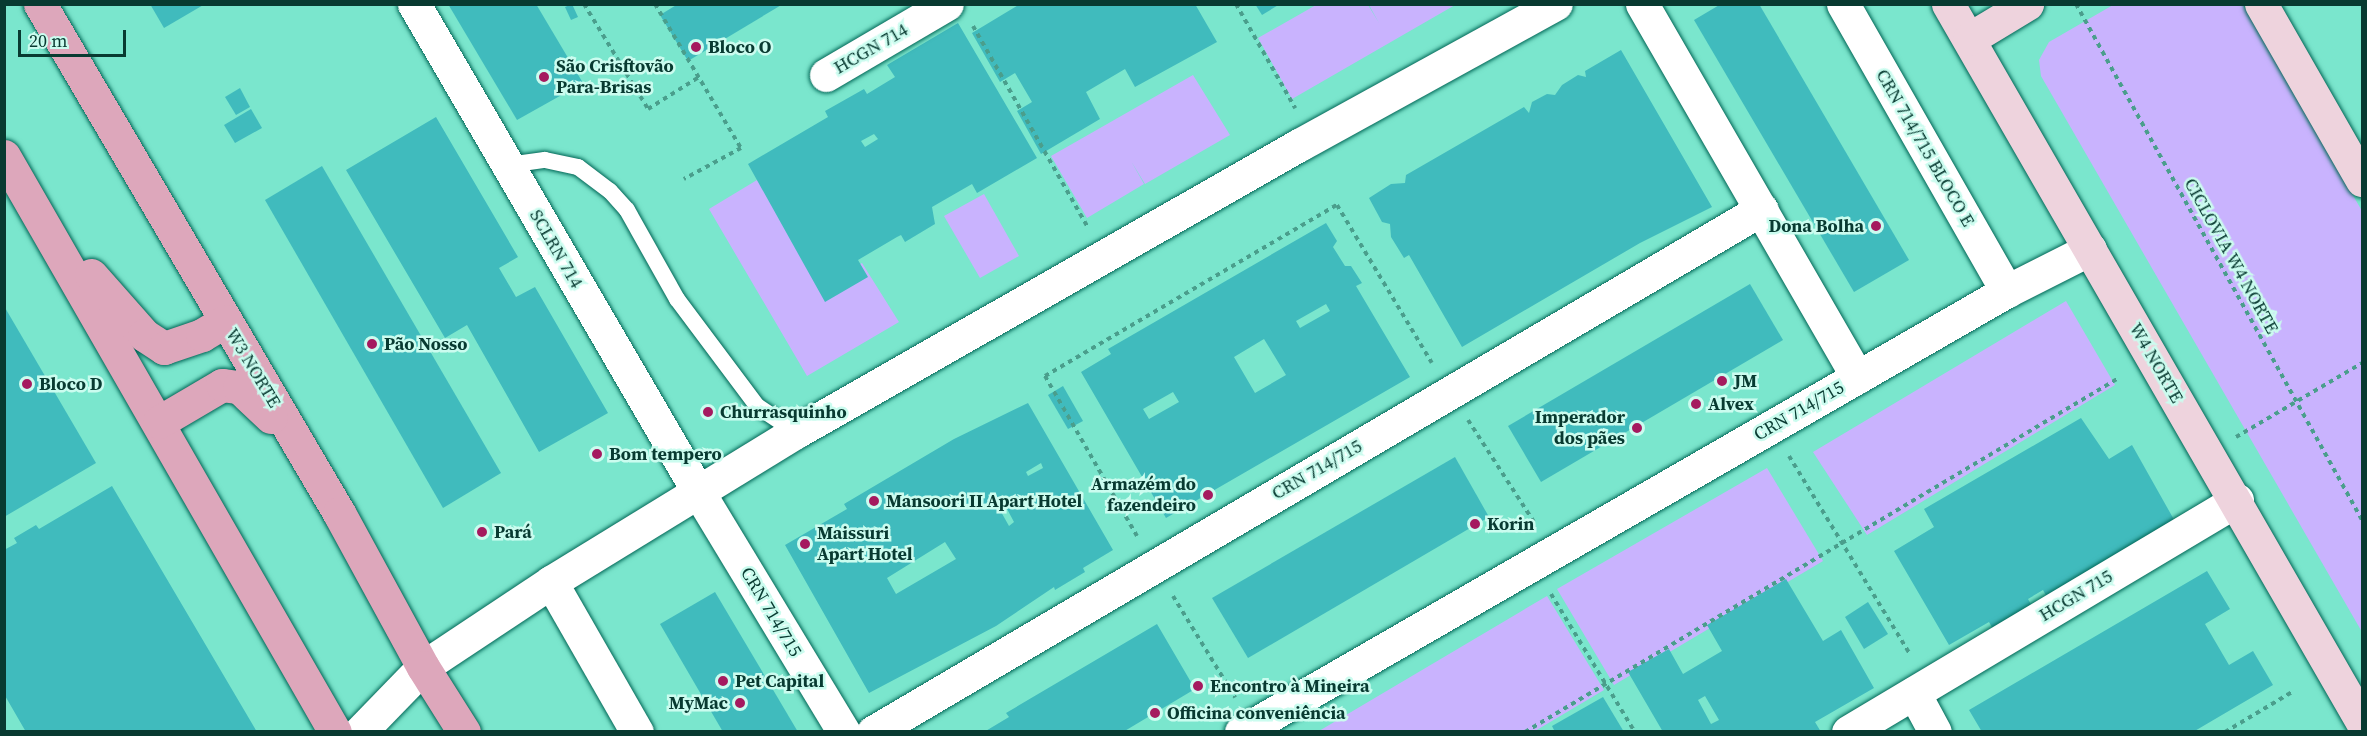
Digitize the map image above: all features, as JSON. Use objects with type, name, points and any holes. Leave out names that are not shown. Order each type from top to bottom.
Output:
[{"type":"main road","name":"W3 NORTE","points":[[40,4],[298,444],[423,667],[464,732]]},
{"type":"main road","name":"W4 NORTE","points":[[1948,4],[2208,453],[2238,500],[2362,722]]},
{"type":"main road","points":[[1969,39],[2027,4]]},
{"type":"main road","points":[[2261,4],[2362,180]]},
{"type":"main road","points":[[4,156],[159,422],[335,732]]},
{"type":"main road","points":[[42,219],[144,335],[164,348],[202,335],[225,321]]},
{"type":"main road","points":[[159,422],[222,385],[240,387],[298,444]]},
{"type":"street","name":"SCLRN 714","points":[[414,4],[699,493]]},
{"type":"street","points":[[360,732],[423,667],[551,582],[796,432],[1299,146],[1556,4]]},
{"type":"street","name":"CRN 714/715","points":[[1642,4],[1857,377]]},
{"type":"street","name":"CRN 714/715 BLOCO E","points":[[1843,4],[2007,291]]},
{"type":"street","name":"HCGN 714","points":[[826,75],[958,11]]},
{"type":"street","name":"CRN 714/715","points":[[873,732],[1762,209]]},
{"type":"street","name":"CRN 714/715","points":[[1246,728],[2007,291],[2090,249]]},
{"type":"street","name":"CRN 714/715","points":[[699,493],[844,732]]},
{"type":"street","name":"HCGN 715","points":[[1848,732],[2238,500]]},
{"type":"street","points":[[551,582],[637,732]]},
{"type":"street","points":[[1914,693],[1935,732]]},
{"type":"lane","points":[[507,165],[545,160],[578,167],[610,191],[627,210],[677,299],[757,406],[796,432]]},
{"type":"path","points":[[584,4],[648,109],[699,77]]},
{"type":"path","points":[[655,4],[741,147],[684,179]]},
{"type":"path","points":[[1236,4],[1298,114]]},
{"type":"path","name":"CICLOVIA W4 NORTE","points":[[2076,4],[2362,520]]},
{"type":"path","points":[[958,11],[1091,234]]},
{"type":"path","points":[[1246,728],[1045,376],[1337,205],[1450,392],[1552,551]]},
{"type":"path","points":[[2208,453],[2362,363]]},
{"type":"path","points":[[1525,732],[2117,379]]},
{"type":"path","points":[[1787,453],[1913,659]]},
{"type":"path","points":[[1549,590],[1635,732]]},
{"type":"path","points":[[2225,732],[2292,692]]},
{"type":"shaded area","points":[[1316,5],[1368,5],[1379,23],[1369,5],[1455,5],[1292,99],[1258,38]]},
{"type":"shaded area","points":[[2113,5],[2243,5],[2362,211],[2362,632],[2041,76],[2039,60],[2049,42]]},
{"type":"shaded area","points":[[1193,75],[1230,135],[1145,184],[1131,161],[1144,184],[1087,218],[1051,156]]},
{"type":"shaded area","points":[[762,177],[825,283],[862,263],[899,322],[807,376],[709,209]]},
{"type":"shaded area","points":[[984,194],[1019,256],[980,278],[944,216]]},
{"type":"shaded area","points":[[2066,301],[2115,385],[1867,535],[1813,452]]},
{"type":"shaded area","points":[[1767,468],[1823,561],[1614,685],[1557,589]]},
{"type":"shaded area","points":[[1547,596],[1604,690],[1535,731],[1319,731]]},
{"type":"building","points":[[150,4],[205,4],[164,28]]},
{"type":"building","points":[[448,4],[536,4],[583,83],[517,120]]},
{"type":"building","points":[[572,4],[578,17],[571,20],[565,7]]},
{"type":"building","name":"Bloco O","points":[[678,4],[783,4],[688,61],[660,15]]},
{"type":"building","points":[[1020,4],[1195,4],[1217,42],[1135,87],[1125,69],[1086,92],[1100,119],[1041,154],[1017,111],[1032,102],[1015,73],[1000,82],[972,33]]},
{"type":"building","points":[[1255,4],[1280,4],[1262,15]]},
{"type":"building","points":[[1721,4],[1759,4],[1909,260],[1854,292],[1694,20]]},
{"type":"building","points":[[958,23],[1037,158],[977,193],[972,184],[932,207],[935,224],[905,242],[901,235],[858,260],[868,277],[825,302],[748,164],[828,117],[825,111],[864,89],[867,94],[895,77],[887,65]],"holes":[[[874,134],[878,139],[865,147],[861,141]]]},
{"type":"building","points":[[1621,50],[1712,207],[1640,243],[1462,347],[1409,255],[1404,258],[1391,237],[1390,224],[1382,222],[1369,198],[1391,184],[1405,183],[1406,175],[1524,107],[1529,113],[1532,102],[1547,94],[1555,95],[1562,85],[1578,75],[1586,77],[1585,71]]},
{"type":"building","points":[[240,88],[250,107],[236,115],[225,97]]},
{"type":"building","points":[[251,109],[262,128],[235,143],[224,125]]},
{"type":"building","points":[[436,117],[518,257],[499,268],[516,297],[535,287],[608,413],[539,452],[467,325],[445,338],[346,170]]},
{"type":"building","points":[[322,166],[501,473],[443,508],[265,200]]},
{"type":"building","points":[[1326,223],[1337,241],[1333,247],[1345,266],[1351,266],[1362,283],[1356,286],[1410,377],[1166,518],[1081,372],[1111,354],[1108,349]],"holes":[[[1326,304],[1330,311],[1300,328],[1296,321]],[[1264,339],[1286,375],[1255,393],[1234,357]],[[1173,392],[1179,402],[1149,419],[1143,409]]]},
{"type":"building","points":[[1750,284],[1783,340],[1541,482],[1508,426]]},
{"type":"building","name":"Bloco D","points":[[4,306],[96,463],[4,517]]},
{"type":"building","points":[[1063,386],[1083,421],[1068,429],[1048,395]]},
{"type":"building","points":[[1028,403],[1113,550],[1083,568],[1085,572],[1055,590],[1054,587],[996,626],[869,693],[785,545],[847,509],[844,504],[954,439]],"holes":[[[1041,463],[1043,468],[1028,476],[1026,472]],[[1006,507],[1014,522],[1009,526],[1000,510]],[[945,542],[956,559],[896,594],[887,578]]]},
{"type":"building","points":[[2081,418],[2109,459],[2132,445],[2177,525],[2048,599],[2043,590],[2028,599],[2033,608],[1994,631],[1989,622],[1949,645],[1894,551],[1934,527],[1924,509]]},
{"type":"building","points":[[1455,457],[1489,517],[1248,658],[1212,598]]},
{"type":"building","points":[[112,486],[257,732],[26,732],[4,694],[4,550],[17,543],[14,538],[36,525],[39,529]]},
{"type":"building","points":[[2207,571],[2230,609],[2205,624],[2229,665],[2253,651],[2273,685],[2193,732],[1982,732],[1969,710]]},
{"type":"building","points":[[1786,579],[1823,641],[1841,630],[1874,688],[1815,722],[1821,732],[1663,732],[1628,672],[1669,649],[1683,674],[1722,651],[1707,625]],"holes":[[[1705,696],[1719,720],[1711,724],[1698,700]]]},
{"type":"building","points":[[715,592],[798,732],[723,732],[660,624]]},
{"type":"building","points":[[1868,602],[1888,634],[1864,649],[1845,617]]},
{"type":"building","points":[[1157,624],[1195,689],[1123,732],[984,732],[1009,717],[1006,713]]},
{"type":"building","points":[[1603,697],[1624,732],[1555,732],[1552,726]]},
{"type":"place","name":"Bloco O","points":[[696,47]]},
{"type":"place","name":"São Crisftovão Para-Brisas","points":[[544,77]]},
{"type":"place","name":"Dona Bolha","points":[[1876,226]]},
{"type":"place","name":"Pão Nosso","points":[[372,344]]},
{"type":"place","name":"JM","points":[[1722,381]]},
{"type":"place","name":"Bloco D","points":[[27,384]]},
{"type":"place","name":"Alvex","points":[[1696,404]]},
{"type":"place","name":"Churrasquinho","points":[[708,412]]},
{"type":"place","name":"Imperador dos pães","points":[[1637,428]]},
{"type":"place","name":"Bom tempero","points":[[597,454]]},
{"type":"place","name":"Armazém do fazendeiro","points":[[1208,495]]},
{"type":"place","name":"Mansoori II Apart Hotel","points":[[874,501]]},
{"type":"place","name":"Korin","points":[[1475,524]]},
{"type":"place","name":"Pará","points":[[482,532]]},
{"type":"place","name":"Maissuri Apart Hotel","points":[[805,544]]},
{"type":"place","name":"Pet Capital","points":[[723,681]]},
{"type":"place","name":"Encontro à Mineira","points":[[1198,686]]},
{"type":"place","name":"MyMac","points":[[740,703]]},
{"type":"place","name":"Officina conveniência","points":[[1155,713]]}]
